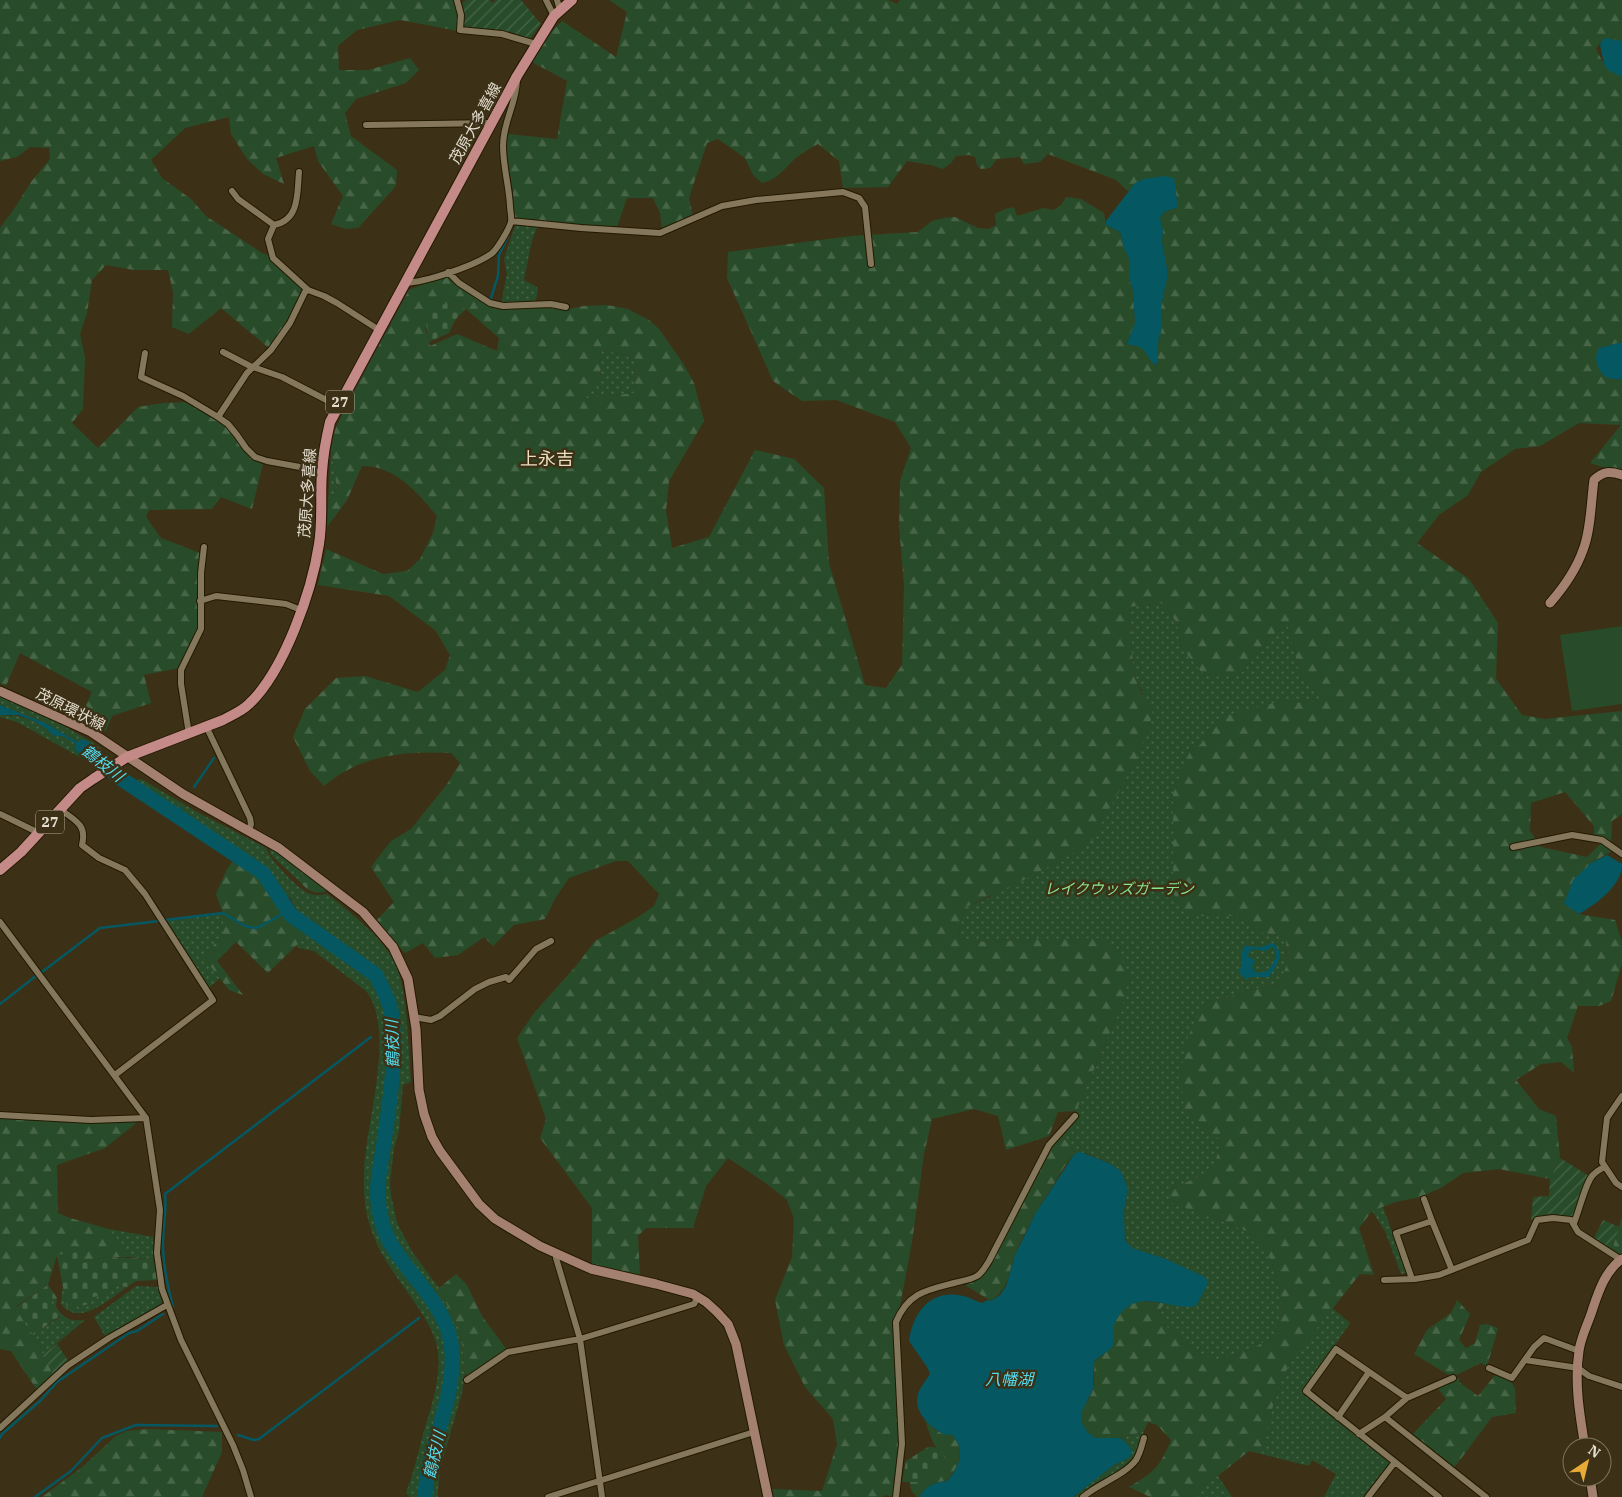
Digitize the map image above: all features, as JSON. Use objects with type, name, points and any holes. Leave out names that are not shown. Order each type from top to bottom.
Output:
[{"type":"main road","name":"茂原大多喜線","points":[[0,870],[21,852],[80,788],[99,775],[123,760],[223,720],[249,704],[283,656],[310,582],[319,544],[322,516],[322,471],[330,422],[517,76],[557,9],[572,0]]},
{"type":"main road","points":[[1550,603],[1564,587],[1584,548],[1594,480],[1600,474],[1606,472],[1622,475]]},
{"type":"main road","name":"茂原環状線","points":[[0,691],[91,732],[123,760],[280,848],[363,912],[393,946],[408,979],[414,1017],[419,1090],[424,1114],[432,1137],[440,1151],[478,1204],[486,1212],[523,1236],[591,1269],[656,1284],[698,1297],[718,1312],[728,1324],[736,1344],[768,1497]]},
{"type":"main road","points":[[1584,1437],[1577,1386],[1579,1351],[1603,1282],[1621,1259]]},
{"type":"street","points":[[457,0],[461,15],[460,30],[502,34],[536,44]]},
{"type":"street","points":[[546,0],[557,9]]},
{"type":"street","points":[[405,283],[417,282],[448,272],[492,253],[497,248],[511,221],[503,147],[505,122],[517,90],[517,76]]},
{"type":"street","points":[[366,125],[492,123]]},
{"type":"street","points":[[232,191],[238,198],[274,225],[282,224],[293,213],[297,201],[299,172]]},
{"type":"street","points":[[511,221],[581,228],[660,232],[722,206],[756,200],[842,192],[859,198],[865,207],[871,264]]},
{"type":"street","points":[[274,225],[268,239],[273,258],[308,290],[337,303],[379,330]]},
{"type":"street","points":[[448,272],[459,283],[490,303],[503,306],[551,304],[566,307]]},
{"type":"street","points":[[218,417],[247,373],[271,350],[290,322],[305,292],[308,290]]},
{"type":"street","points":[[223,352],[254,367],[282,377],[338,406]]},
{"type":"street","points":[[146,353],[141,377],[182,396],[228,424],[255,457],[322,471]]},
{"type":"street","points":[[189,734],[181,670],[201,629],[200,601],[204,547]]},
{"type":"street","points":[[200,601],[216,596],[286,604],[301,610]]},
{"type":"street","points":[[206,726],[250,818],[252,824],[249,830]]},
{"type":"street","points":[[61,810],[80,824],[83,829],[82,845],[99,858],[125,870],[145,894],[213,1000],[115,1075]]},
{"type":"street","points":[[0,814],[39,833]]},
{"type":"street","points":[[1513,847],[1572,835],[1602,840],[1622,854]]},
{"type":"street","points":[[0,922],[146,1118],[160,1210],[157,1252],[162,1289],[188,1355],[234,1445],[251,1497]]},
{"type":"street","points":[[414,1017],[431,1020],[440,1016],[482,986],[506,977],[509,980],[536,949],[551,941]]},
{"type":"street","points":[[1622,1096],[1607,1118],[1602,1162],[1616,1183],[1622,1187]]},
{"type":"street","points":[[0,1115],[92,1120],[146,1118]]},
{"type":"street","points":[[896,1497],[902,1444],[896,1332],[896,1322],[900,1313],[905,1305],[917,1294],[978,1275],[989,1261],[1050,1145],[1075,1116]]},
{"type":"street","points":[[1574,1223],[1587,1184],[1593,1174],[1604,1167]]},
{"type":"street","points":[[1424,1198],[1452,1270]]},
{"type":"street","points":[[1384,1280],[1412,1279],[1439,1275],[1528,1240],[1537,1220],[1558,1218],[1571,1220],[1578,1232],[1621,1259]]},
{"type":"street","points":[[1412,1279],[1396,1233],[1432,1221]]},
{"type":"street","points":[[557,1253],[556,1258],[580,1339],[602,1497]]},
{"type":"street","points":[[467,1380],[508,1352],[580,1339],[694,1304],[698,1297]]},
{"type":"street","points":[[0,1428],[67,1366],[109,1338],[167,1305]]},
{"type":"street","points":[[1489,1368],[1512,1378],[1534,1347],[1544,1338],[1579,1351]]},
{"type":"street","points":[[1407,1398],[1336,1349],[1306,1391],[1439,1497]]},
{"type":"street","points":[[1525,1360],[1578,1368],[1589,1376],[1622,1387]]},
{"type":"street","points":[[1338,1417],[1369,1372]]},
{"type":"street","points":[[1359,1434],[1385,1417],[1407,1398],[1453,1378]]},
{"type":"street","points":[[1385,1417],[1486,1497]]},
{"type":"street","points":[[548,1497],[754,1432]]},
{"type":"street","points":[[1082,1497],[1091,1489],[1135,1462],[1144,1438]]},
{"type":"street","points":[[1368,1497],[1395,1462]]},
{"type":"green space","points":[[0,0],[454,0],[457,3],[458,31],[400,20],[357,30],[338,46],[339,70],[368,70],[410,58],[419,70],[406,83],[356,99],[345,113],[351,136],[397,170],[396,186],[358,228],[346,229],[331,224],[343,196],[318,161],[314,146],[276,158],[284,184],[263,174],[247,159],[231,134],[229,117],[185,128],[151,160],[162,178],[191,199],[206,216],[262,253],[277,259],[308,288],[270,349],[221,308],[189,334],[172,327],[173,292],[168,270],[134,270],[106,265],[92,280],[87,313],[80,334],[85,358],[83,409],[72,423],[98,448],[138,407],[187,402],[226,425],[255,460],[263,463],[252,509],[221,497],[212,509],[149,510],[146,517],[161,538],[200,553],[199,629],[179,668],[144,675],[151,703],[112,716],[106,731],[80,717],[92,692],[20,653],[6,686],[0,683],[0,228],[31,182],[50,159],[49,148],[30,147],[17,157],[0,161]]},
{"type":"green space","points":[[466,0],[490,0],[492,3],[496,0],[521,0],[541,24],[530,39],[464,28],[461,4]]},
{"type":"green space","points":[[609,0],[888,0],[897,4],[900,0],[1622,0],[1622,41],[1601,41],[1596,49],[1604,64],[1622,76],[1622,342],[1599,348],[1612,379],[1622,380],[1622,473],[1590,463],[1621,425],[1579,423],[1540,446],[1515,449],[1481,472],[1468,495],[1439,515],[1417,543],[1469,579],[1498,623],[1496,679],[1522,715],[1545,719],[1622,711],[1622,814],[1612,821],[1611,844],[1594,835],[1594,826],[1565,792],[1531,803],[1530,831],[1541,847],[1587,857],[1601,843],[1612,851],[1591,863],[1564,904],[1579,914],[1615,920],[1622,942],[1622,964],[1611,1001],[1599,1006],[1578,1006],[1567,1038],[1572,1047],[1574,1073],[1561,1062],[1541,1064],[1516,1080],[1539,1109],[1556,1116],[1560,1158],[1550,1179],[1499,1169],[1463,1173],[1441,1188],[1420,1197],[1396,1202],[1372,1211],[1359,1228],[1374,1275],[1360,1274],[1291,1361],[1277,1390],[1261,1454],[1249,1451],[1218,1476],[1196,1490],[1190,1497],[1150,1497],[1129,1487],[1155,1468],[1167,1449],[1171,1440],[1157,1425],[1148,1422],[1144,1431],[1112,1439],[1104,1439],[1096,1438],[1084,1429],[1081,1416],[1093,1389],[1094,1362],[1112,1347],[1114,1338],[1113,1326],[1116,1318],[1126,1306],[1137,1301],[1165,1303],[1159,1311],[1164,1325],[1196,1350],[1214,1361],[1247,1351],[1274,1337],[1283,1308],[1275,1271],[1266,1249],[1253,1234],[1169,1202],[1171,1189],[1201,1176],[1215,1163],[1221,1141],[1184,1108],[1180,1074],[1188,1037],[1205,1001],[1223,999],[1249,990],[1280,984],[1287,963],[1286,938],[1261,932],[1234,916],[1190,916],[1174,895],[1173,794],[1190,751],[1201,744],[1209,729],[1223,716],[1282,701],[1316,702],[1322,693],[1300,674],[1288,626],[1270,636],[1239,676],[1203,674],[1182,648],[1177,623],[1163,603],[1129,607],[1135,679],[1153,714],[1140,752],[1091,843],[1034,875],[966,907],[960,924],[959,936],[969,941],[994,942],[1101,938],[1117,952],[1130,974],[1124,1000],[1076,1111],[1058,1112],[1049,1136],[1006,1150],[998,1116],[974,1109],[932,1119],[924,1154],[912,1242],[900,1306],[894,1321],[899,1453],[893,1497],[885,1495],[882,1497],[774,1497],[772,1489],[822,1491],[837,1444],[833,1419],[805,1387],[784,1345],[775,1300],[792,1257],[794,1219],[787,1200],[728,1158],[706,1186],[693,1228],[646,1228],[638,1236],[640,1276],[592,1264],[592,1208],[540,1138],[546,1119],[517,1038],[534,1013],[576,966],[595,941],[654,906],[659,894],[628,861],[616,861],[569,878],[556,897],[545,919],[514,925],[493,946],[484,937],[458,955],[435,958],[423,943],[405,953],[376,921],[394,902],[371,867],[391,841],[411,829],[447,784],[460,763],[451,753],[400,754],[368,761],[353,767],[338,775],[324,786],[310,771],[293,737],[305,709],[336,678],[365,676],[418,692],[445,670],[450,655],[435,630],[389,596],[318,585],[326,549],[383,574],[407,571],[420,559],[433,533],[437,516],[422,498],[395,475],[374,467],[362,466],[347,500],[327,527],[328,507],[337,488],[331,450],[335,430],[409,290],[448,274],[489,305],[539,305],[570,309],[583,306],[607,305],[628,309],[649,320],[659,329],[683,363],[694,383],[704,421],[669,481],[666,511],[672,548],[709,537],[755,450],[794,459],[824,488],[829,563],[865,685],[886,688],[902,665],[904,585],[899,526],[900,481],[911,448],[895,422],[836,400],[802,401],[773,381],[727,278],[728,252],[851,236],[918,232],[932,221],[955,217],[978,228],[989,229],[996,225],[995,214],[1005,209],[1014,207],[1017,216],[1043,208],[1054,210],[1061,205],[1066,197],[1081,199],[1104,213],[1106,225],[1120,232],[1131,263],[1129,278],[1133,291],[1135,323],[1127,343],[1144,349],[1155,365],[1158,364],[1158,343],[1162,327],[1161,307],[1168,274],[1160,218],[1164,212],[1178,207],[1175,189],[1164,176],[1141,181],[1129,192],[1116,180],[1048,154],[1040,162],[1024,164],[1020,157],[997,159],[990,168],[981,169],[977,165],[975,157],[969,155],[956,156],[943,169],[907,161],[888,187],[843,188],[839,161],[818,144],[799,155],[773,179],[762,183],[753,175],[745,158],[718,139],[707,143],[689,198],[693,216],[662,229],[660,213],[653,198],[627,198],[617,227],[518,220],[513,215],[513,192],[505,142],[507,134],[557,139],[567,81],[532,62],[549,34],[562,21],[616,57],[627,12]],"holes":[[[448,303],[466,309],[499,338],[497,351],[457,334],[430,346],[425,328]],[[602,351],[635,359],[634,393],[585,399],[600,379]]]},
{"type":"green space","points":[[519,224],[538,226],[532,240],[524,280],[537,287],[538,291],[535,303],[501,304],[507,274],[504,259],[515,226]]},
{"type":"green space","points":[[447,303],[466,309],[455,320],[449,333],[429,342],[426,328],[428,318],[431,313]]},
{"type":"green space","points":[[601,351],[612,352],[635,359],[634,393],[584,399],[600,379]]},
{"type":"green space","points":[[331,450],[337,488],[328,507]]},
{"type":"green space","name":"レイクウッズガーデン","points":[[1163,603],[1177,623],[1182,648],[1239,676],[1270,636],[1288,626],[1300,674],[1323,693],[1316,702],[1282,701],[1209,729],[1201,744],[1190,751],[1190,916],[1234,916],[1261,932],[1286,938],[1287,963],[1280,984],[1249,990],[1223,999],[1205,1001],[1184,1108],[1221,1141],[1215,1163],[1201,1176],[1171,1189],[1170,1202],[1253,1234],[1266,1249],[1275,1271],[1283,1308],[1274,1337],[1247,1351],[1214,1361],[1196,1350],[1164,1325],[1159,1311],[1165,1303],[1194,1306],[1208,1284],[1189,1271],[1163,1258],[1142,1253],[1129,1245],[1125,1236],[1123,1216],[1128,1189],[1121,1171],[1111,1164],[1085,1153],[1076,1153],[1062,1136],[1076,1111],[1124,1000],[1016,940],[994,942],[969,941],[959,936],[960,924],[966,907],[990,897],[1144,694],[1135,679],[1129,607]]},
{"type":"green space","points":[[1622,626],[1622,704],[1572,711],[1560,635]]},
{"type":"green space","points":[[0,695],[59,723],[95,744],[102,750],[100,755],[45,723],[0,705]]},
{"type":"green space","points":[[0,715],[14,715],[32,720],[47,729],[51,734],[63,736],[89,753],[91,759],[89,761],[92,764],[17,722],[0,717]]},
{"type":"green space","points":[[141,779],[197,812],[266,848],[278,866],[303,890],[313,895],[327,894],[355,917],[374,934],[395,963],[403,989],[411,1082],[403,1085],[399,1131],[394,1148],[390,1182],[391,1195],[397,1223],[413,1253],[439,1288],[461,1333],[465,1373],[462,1393],[440,1469],[438,1497],[428,1497],[431,1474],[454,1388],[456,1357],[453,1340],[441,1309],[406,1261],[392,1237],[384,1212],[382,1198],[381,1184],[385,1150],[392,1139],[399,1044],[397,1040],[400,1030],[397,1006],[370,962],[338,941],[331,939],[300,916],[291,899],[276,885],[266,866],[261,868],[214,835],[211,836],[178,814],[181,809],[179,808],[176,812],[128,782]]},
{"type":"green space","points":[[269,847],[304,872],[298,880],[271,855]]},
{"type":"green space","points":[[236,857],[261,875],[291,917],[308,931],[303,939],[268,973],[236,942],[217,961],[243,995],[229,990],[205,957],[223,932],[223,913],[216,894],[227,869]]},
{"type":"green space","points":[[304,872],[327,889],[325,892],[313,892],[304,886],[298,880]]},
{"type":"green space","points":[[223,913],[223,932],[205,957],[220,978],[209,988],[165,920]]},
{"type":"green space","points":[[308,931],[374,976],[383,991],[388,1010],[391,1031],[391,1054],[377,1171],[378,1203],[390,1244],[402,1264],[435,1307],[445,1328],[449,1350],[450,1372],[447,1396],[443,1419],[424,1486],[424,1497],[410,1497],[406,1493],[414,1470],[437,1381],[438,1355],[436,1342],[423,1315],[379,1249],[369,1222],[364,1190],[366,1152],[379,1053],[379,1029],[375,1008],[366,991],[314,951],[299,948],[296,945]]},
{"type":"green space","points":[[0,1117],[135,1121],[135,1124],[105,1148],[57,1165],[58,1213],[109,1229],[129,1257],[106,1257],[81,1262],[57,1255],[48,1285],[15,1307],[33,1335],[54,1376],[37,1390],[11,1351],[0,1349]]},
{"type":"green space","points":[[1062,1136],[1076,1153],[1064,1168],[1023,1237],[1005,1286],[991,1301],[965,1285],[981,1278],[991,1264],[1054,1144]]},
{"type":"green space","points":[[1560,1158],[1589,1176],[1584,1184],[1580,1204],[1573,1218],[1549,1214],[1531,1220],[1533,1197],[1549,1196],[1550,1179]]},
{"type":"green space","points":[[1383,1207],[1407,1273],[1401,1274],[1385,1231],[1372,1211]]},
{"type":"green space","points":[[1622,1216],[1622,1256],[1612,1250]]},
{"type":"green space","points":[[1603,1220],[1619,1227],[1612,1250],[1594,1238]]},
{"type":"green space","points":[[109,1229],[153,1237],[153,1259],[129,1257]]},
{"type":"green space","points":[[79,1251],[82,1262],[106,1257],[153,1259],[158,1280],[136,1281],[127,1287],[110,1285],[111,1288],[105,1289],[106,1294],[89,1298],[90,1304],[67,1308],[57,1255]]},
{"type":"green space","points":[[456,1274],[467,1285],[482,1316],[507,1350],[469,1377],[465,1373],[461,1333],[439,1288]]},
{"type":"green space","points":[[63,1284],[67,1308],[90,1304],[89,1298],[110,1285],[127,1287],[94,1309],[76,1313],[68,1311],[61,1304]]},
{"type":"green space","points":[[48,1285],[57,1298],[51,1302],[60,1316],[33,1335],[15,1308]]},
{"type":"green space","points":[[136,1286],[159,1287],[162,1305],[106,1338],[94,1317]]},
{"type":"green space","points":[[57,1298],[56,1307],[62,1315],[72,1320],[85,1320],[43,1355],[33,1335],[60,1317],[51,1302]]},
{"type":"green space","points":[[1457,1300],[1470,1314],[1459,1340],[1466,1348],[1475,1343],[1480,1325],[1487,1324],[1498,1328],[1487,1366],[1481,1363],[1452,1377],[1414,1354],[1427,1330],[1451,1313]]},
{"type":"green space","points":[[1332,1308],[1350,1323],[1302,1393],[1389,1462],[1363,1497],[1324,1497],[1336,1474],[1312,1460],[1309,1466],[1261,1454],[1277,1390],[1291,1361]]},
{"type":"green space","points":[[57,1344],[69,1362],[54,1376],[43,1355]]},
{"type":"green space","points":[[1496,1374],[1509,1381],[1515,1388],[1516,1413],[1492,1417],[1454,1468],[1412,1435],[1446,1399],[1436,1386],[1459,1378],[1459,1382],[1478,1396]]},
{"type":"green space","points":[[925,1420],[943,1434],[951,1434],[959,1446],[960,1452],[958,1464],[951,1476],[946,1481],[931,1485],[917,1497],[911,1490],[910,1482],[919,1481],[945,1461],[935,1446]]},
{"type":"green space","points":[[148,1429],[222,1432],[222,1452],[202,1497],[42,1497],[81,1468],[116,1436],[127,1431]]},
{"type":"green space","points":[[1144,1431],[1133,1460],[1079,1497],[1073,1497],[1114,1465],[1127,1459],[1131,1454],[1130,1447],[1121,1438]]},
{"type":"green space","points":[[928,1447],[940,1450],[945,1461],[919,1482],[902,1482],[906,1461]]},
{"type":"green space","points":[[1218,1476],[1232,1497],[1190,1497],[1196,1490]]},
{"type":"water","points":[[1605,38],[1622,41],[1622,77],[1608,70],[1604,64],[1600,45],[1601,41]]},
{"type":"water","points":[[1164,176],[1174,178],[1178,207],[1164,212],[1160,218],[1168,274],[1161,307],[1162,327],[1158,343],[1158,363],[1155,365],[1143,349],[1127,343],[1135,323],[1133,291],[1129,278],[1130,260],[1123,246],[1120,232],[1106,225],[1106,221],[1135,183],[1144,179]]},
{"type":"water","points":[[1622,342],[1622,380],[1606,377],[1598,367],[1597,351],[1599,348]]},
{"type":"water","points":[[0,705],[45,723],[100,755],[97,761],[92,764],[89,761],[91,759],[89,753],[84,749],[63,736],[51,734],[47,729],[32,720],[18,715],[0,715]]},
{"type":"water","points":[[1607,855],[1622,864],[1618,880],[1607,894],[1579,914],[1564,904],[1573,880],[1591,863]]},
{"type":"water","points":[[1273,943],[1279,951],[1279,960],[1269,977],[1251,977],[1246,979],[1239,973],[1244,946],[1261,947]],"holes":[[[1273,947],[1276,951],[1276,958],[1268,971],[1257,973],[1252,968],[1255,960],[1247,956],[1252,949],[1265,951]]]},
{"type":"water","name":"八幡湖","points":[[1081,1152],[1111,1164],[1121,1171],[1128,1189],[1123,1216],[1125,1240],[1132,1248],[1166,1259],[1205,1277],[1208,1281],[1196,1306],[1186,1307],[1144,1301],[1126,1308],[1114,1325],[1112,1347],[1094,1362],[1093,1389],[1081,1413],[1081,1422],[1088,1433],[1096,1438],[1121,1438],[1130,1447],[1132,1454],[1127,1459],[1114,1465],[1073,1497],[919,1497],[931,1485],[947,1481],[958,1464],[960,1452],[956,1440],[951,1434],[945,1435],[933,1428],[920,1412],[917,1398],[919,1391],[930,1374],[909,1341],[911,1330],[919,1312],[933,1299],[942,1296],[952,1294],[968,1297],[982,1303],[988,1300],[991,1301],[1000,1295],[1006,1286],[1015,1255],[1035,1214],[1073,1156]]},
{"type":"waterway","points":[[490,301],[498,276],[499,255],[508,236]]},
{"type":"waterway","name":"鶴枝川","points":[[83,747],[120,778],[263,873],[291,915],[376,975],[386,996],[391,1012],[394,1050],[390,1100],[378,1183],[379,1208],[383,1226],[391,1244],[430,1297],[445,1323],[450,1337],[452,1352],[452,1371],[449,1389],[430,1461],[425,1497]]},
{"type":"waterway","points":[[194,787],[214,758]]},
{"type":"waterway","name":"鶴枝川","points":[[176,816],[180,808]]},
{"type":"waterway","points":[[165,920],[223,913],[245,926],[255,928],[289,910]]},
{"type":"waterway","points":[[42,972],[100,928],[159,921]]},
{"type":"waterway","points":[[0,1004],[36,976]]},
{"type":"waterway","points":[[173,1307],[167,1278],[163,1242],[165,1194],[371,1037]]},
{"type":"waterway","name":"鶴枝川","points":[[430,1309],[436,1305]]},
{"type":"waterway","points":[[0,1438],[2,1434],[40,1401],[57,1382],[129,1333],[137,1331],[163,1314]]},
{"type":"waterway","points":[[238,1435],[254,1440],[259,1439],[419,1318]]},
{"type":"waterway","points":[[35,1497],[71,1471],[102,1438],[136,1425],[217,1426]]},
{"type":"district","name":"上永吉","points":[[547,458]]}]
